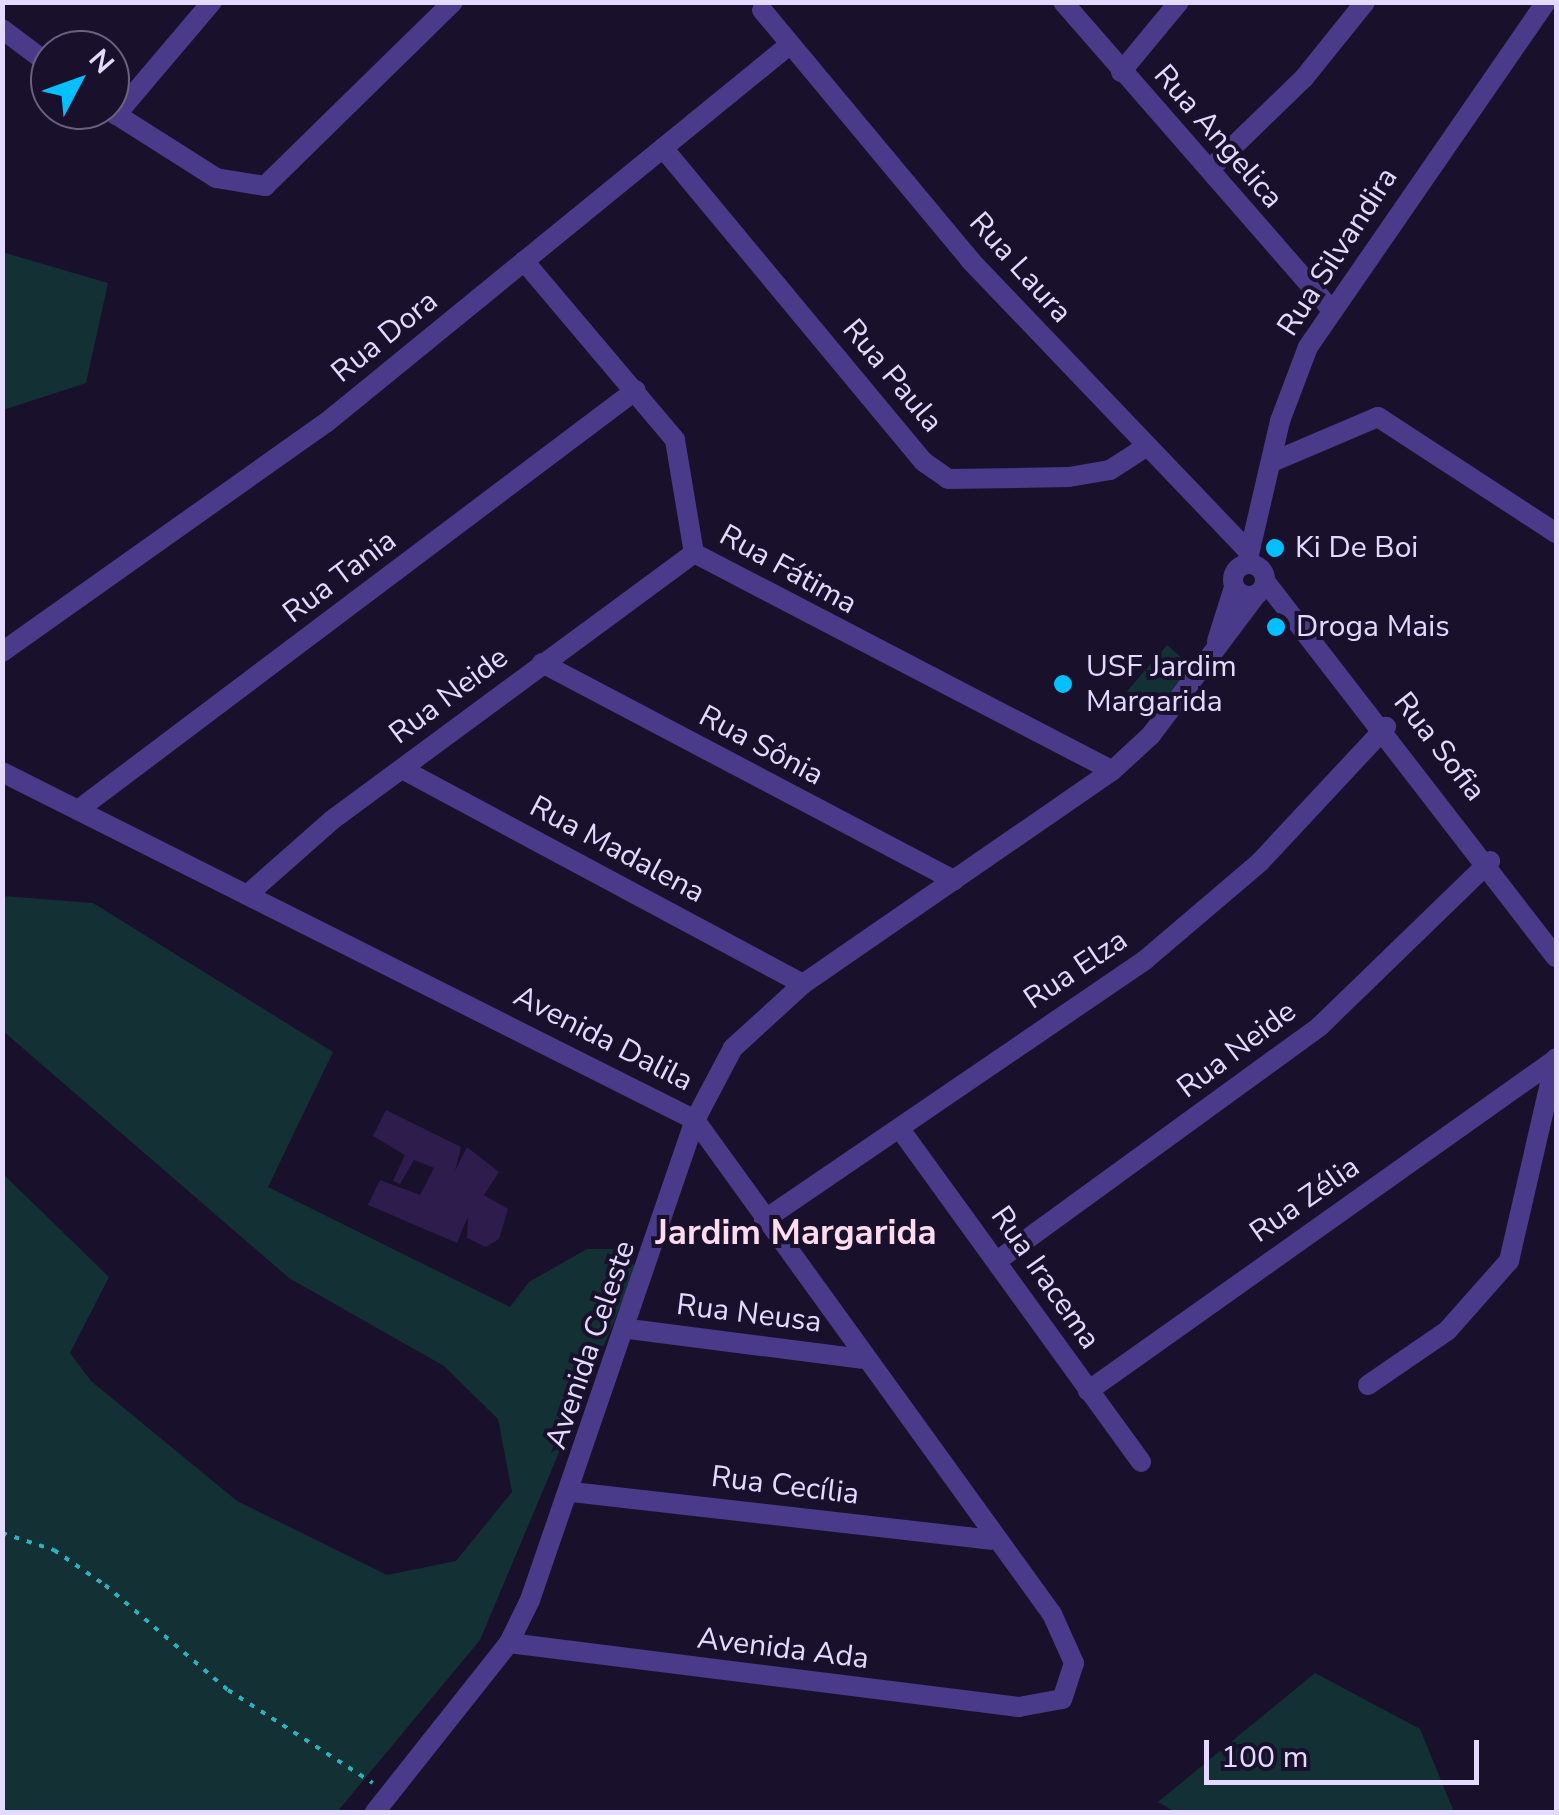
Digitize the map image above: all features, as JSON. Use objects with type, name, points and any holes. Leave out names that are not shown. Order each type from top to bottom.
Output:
[{"type":"street","points":[[130,93],[212,2]]},
{"type":"street","points":[[130,123],[216,178],[265,186],[453,2]]},
{"type":"street","name":"Rua Angelica","points":[[1063,2],[1331,308]]},
{"type":"street","points":[[1121,72],[1179,2]]},
{"type":"street","points":[[1210,169],[1304,78],[1364,2]]},
{"type":"street","name":"Rua Silvandira","points":[[1234,587],[1248,558],[1296,376],[1331,308],[1546,2]]},
{"type":"street","name":"Rua Laura","points":[[762,10],[788,46],[1144,448],[1248,558]]},
{"type":"street","points":[[2,29],[30,50]]},
{"type":"street","name":"Rua Dora","points":[[2,652],[326,422],[788,46]]},
{"type":"street","name":"Rua Paula","points":[[663,148],[924,462],[948,479],[973,486],[1069,477],[1110,470],[1144,448]]},
{"type":"street","name":"Rua Fátima","points":[[524,261],[636,390],[681,459],[694,552],[1112,770]]},
{"type":"street","name":"Rua Tania","points":[[78,810],[636,390]]},
{"type":"street","points":[[1272,462],[1378,417],[1556,533]]},
{"type":"street","name":"Rua Neide","points":[[247,896],[402,769],[694,552]]},
{"type":"street","name":"Rua Sofia","points":[[1248,558],[1260,588],[1386,727],[1490,861],[1556,957]]},
{"type":"street","points":[[1234,587],[1260,588]]},
{"type":"street","name":"Avenida Celeste","points":[[1210,662],[1234,587]]},
{"type":"street","name":"Avenida Celeste","points":[[375,1812],[509,1643],[572,1492],[695,1120],[733,1048],[804,984],[1112,770],[1210,662],[1260,588]]},
{"type":"street","name":"Rua Sônia","points":[[542,663],[954,880]]},
{"type":"street","name":"Rua Elza","points":[[764,1220],[900,1129],[1200,915],[1386,727]]},
{"type":"street","name":"Rua Madalena","points":[[402,769],[804,984]]},
{"type":"street","name":"Avenida Dalila","points":[[2,772],[695,1120],[1068,1643],[1072,1684],[1050,1706]]},
{"type":"street","name":"Rua Neide","points":[[998,1261],[1320,1026],[1490,861]]},
{"type":"street","points":[[1368,1385],[1447,1331],[1510,1261],[1556,1059]]},
{"type":"street","name":"Rua Zélia","points":[[1088,1391],[1556,1059]]},
{"type":"street","name":"Rua Iracema","points":[[900,1129],[1141,1462]]},
{"type":"street","name":"Rua Neusa","points":[[629,1329],[862,1359]]},
{"type":"street","name":"Rua Cecília","points":[[572,1492],[991,1540]]},
{"type":"street","name":"Avenida Ada","points":[[509,1643],[1050,1706]]},
{"type":"path","points":[[2,1533],[54,1550],[105,1585],[228,1690],[390,1794]]},
{"type":"green space","points":[[2,252],[108,283],[86,383],[3,410]]},
{"type":"green space","points":[[1167,645],[1192,667],[1147,719],[1122,697]]},
{"type":"green space","points":[[3,896],[93,903],[333,1052],[268,1187],[510,1307],[529,1282],[587,1249],[612,1249],[637,1267],[480,1640],[337,1812],[3,1812],[2,1173],[109,1277],[70,1353],[91,1381],[237,1501],[387,1575],[456,1561],[512,1492],[498,1419],[444,1366],[289,1278],[3,1031]]},
{"type":"green space","points":[[1315,1673],[1420,1729],[1454,1812],[1175,1812],[1158,1802]]},
{"type":"building","points":[[386,1110],[461,1147],[455,1171],[467,1147],[499,1172],[484,1195],[508,1209],[499,1239],[486,1247],[467,1238],[468,1216],[457,1243],[368,1205],[380,1180],[420,1195],[434,1168],[414,1160],[400,1184],[393,1181],[405,1155],[373,1136]]},
{"type":"place","name":"Ki De Boi","points":[[1275,548]]},
{"type":"place","name":"Droga Mais","points":[[1276,627]]},
{"type":"place","name":"USF Jardim Margarida","points":[[1063,684]]},
{"type":"district","name":"Jardim Margarida","points":[[796,1233]]}]
